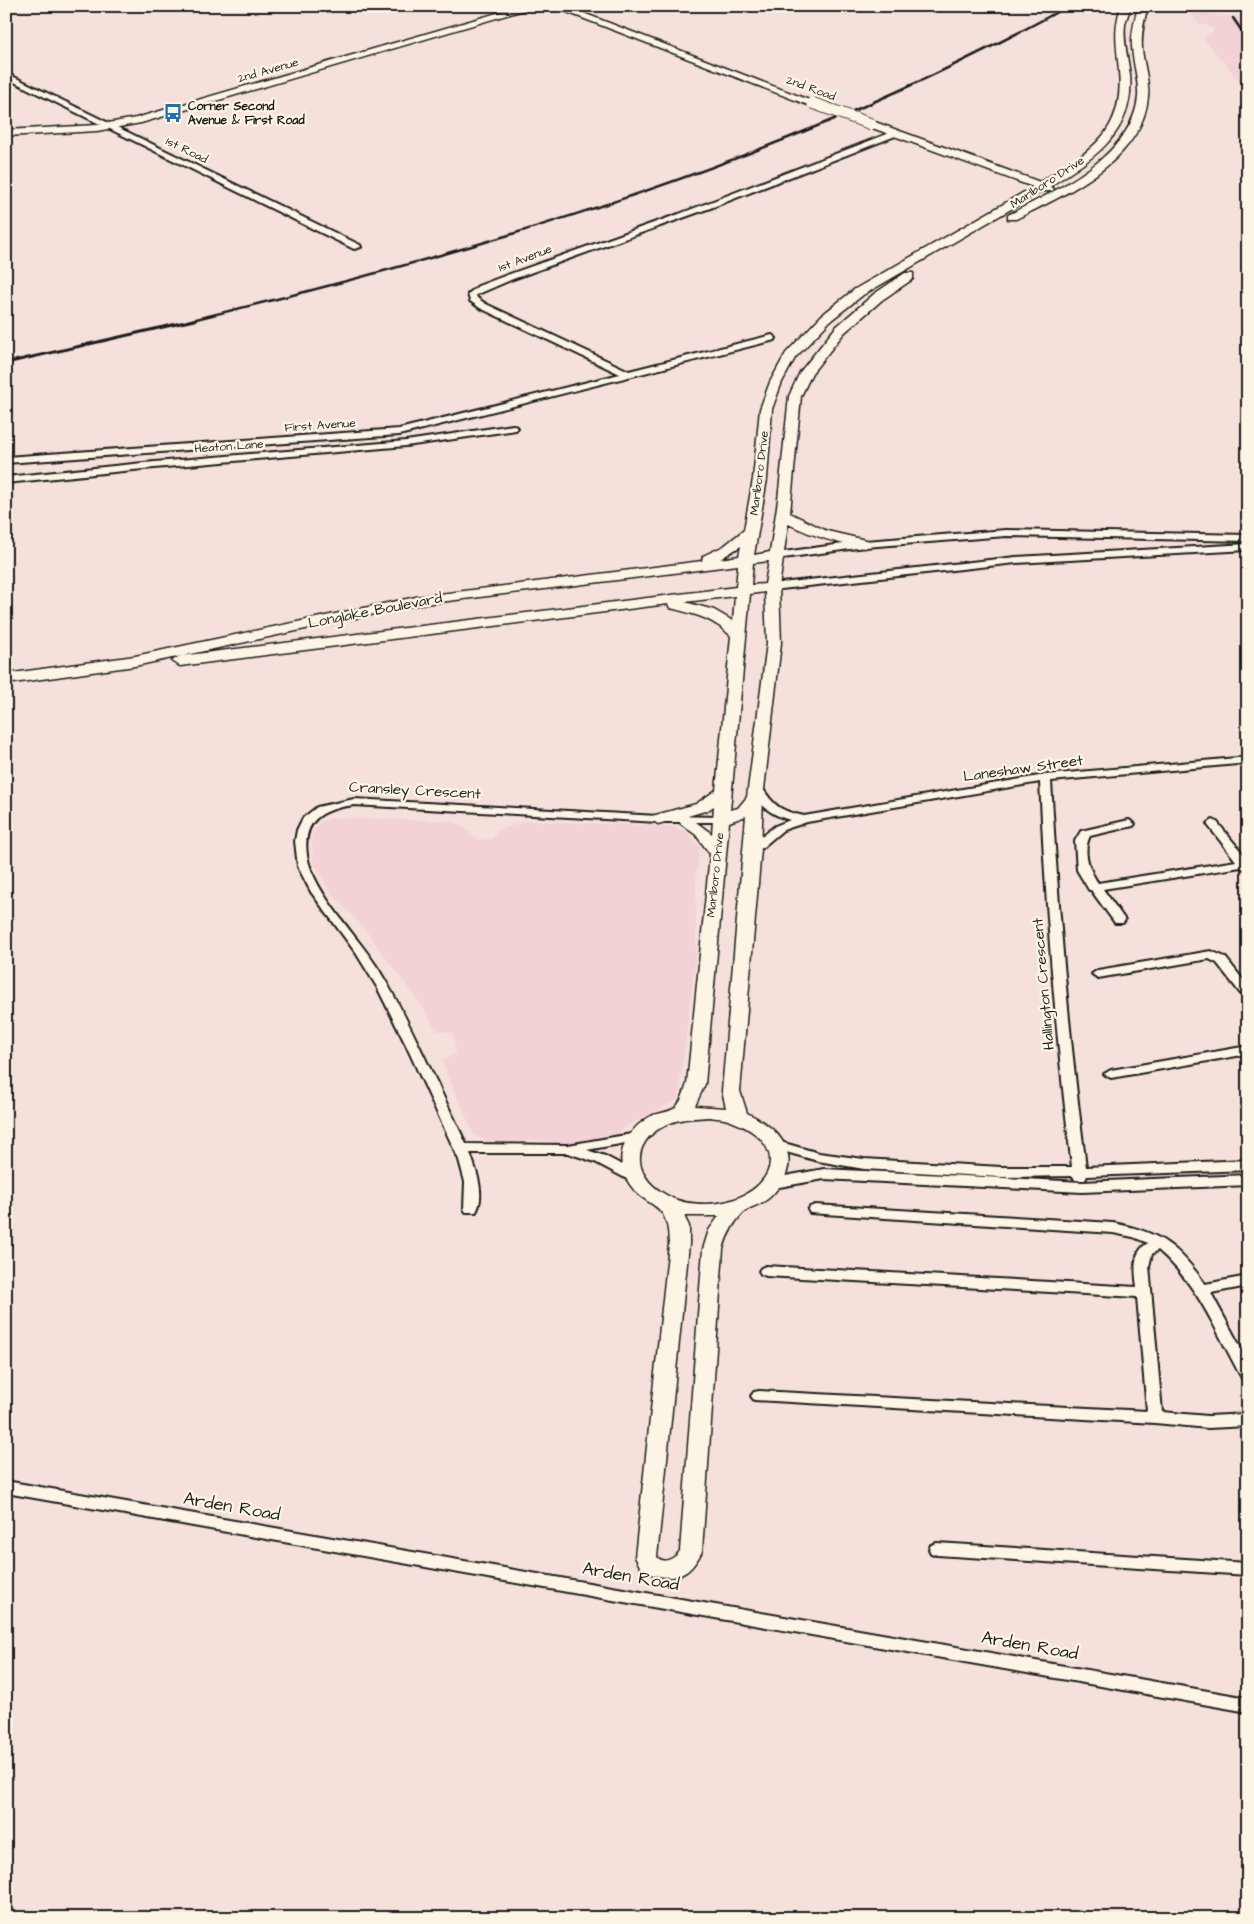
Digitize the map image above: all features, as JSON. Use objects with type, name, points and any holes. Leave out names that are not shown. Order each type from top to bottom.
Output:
[{"type":"main road","name":"2nd Avenue","points":[[6,133],[113,126],[532,6]]},
{"type":"main road","name":"2nd Road","points":[[556,6],[812,103],[1058,193]]},
{"type":"main road","name":"Marlboro Drive","points":[[681,1113],[692,1097],[696,1084],[746,559],[760,480],[766,409],[776,382],[790,356],[821,323],[860,292],[1067,172],[1099,147],[1111,133],[1118,120],[1126,91],[1120,31],[1126,6]]},
{"type":"main road","name":"Marlboro Drive","points":[[738,1116],[732,1091],[734,1048],[753,849],[756,793],[774,643],[772,587],[783,515],[795,396],[806,372],[823,348],[864,309],[901,281],[1058,193],[1113,154],[1124,143],[1139,115],[1143,92],[1136,33],[1143,6]]},
{"type":"main road","points":[[783,515],[803,527],[829,538],[865,544]]},
{"type":"main road","points":[[679,567],[721,554],[751,532]]},
{"type":"main road","name":"Longlake Boulevard","points":[[135,664],[416,601],[776,556]]},
{"type":"main road","name":"Longlake Boulevard","points":[[6,681],[772,587]]},
{"type":"main road","points":[[633,604],[666,603],[704,611],[729,624],[738,634]]},
{"type":"main road","points":[[658,819],[702,808],[724,792]]},
{"type":"main road","points":[[721,819],[744,811],[756,793]]},
{"type":"main road","points":[[686,820],[702,832],[717,852]]},
{"type":"main road","points":[[709,1111],[738,1116],[761,1128],[777,1145],[781,1164],[774,1183],[756,1199],[730,1209],[700,1211],[670,1206],[647,1193],[632,1176],[628,1156],[637,1137],[655,1122],[681,1113],[709,1111]]},
{"type":"main road","points":[[670,1206],[679,1226],[680,1244],[646,1556],[652,1566],[662,1570],[681,1566],[687,1560],[691,1551],[713,1249],[719,1230],[738,1206]]},
{"type":"street","name":"1st Road","points":[[6,75],[357,247]]},
{"type":"street","name":"1st Avenue","points":[[628,374],[483,306],[473,299],[472,294],[481,288],[545,263],[705,207],[816,161],[895,133]]},
{"type":"street","points":[[628,374],[772,338]]},
{"type":"street","name":"First Avenue","points":[[6,460],[391,433],[628,374]]},
{"type":"street","name":"Heaton Lane","points":[[6,480],[148,465],[390,445],[473,436],[513,428]]},
{"type":"street","points":[[776,556],[865,544],[1006,532],[1248,538]]},
{"type":"street","points":[[772,587],[1016,560],[1248,547]]},
{"type":"street","name":"Laneshaw Street","points":[[753,849],[779,828],[805,819],[1045,778],[1248,760]]},
{"type":"street","name":"Hallington Crescent","points":[[1045,778],[1052,912],[1065,1057],[1082,1187]]},
{"type":"street","name":"Laneshaw Street","points":[[756,793],[775,812],[805,819]]},
{"type":"street","name":"Cransley Crescent","points":[[471,1209],[472,1181],[461,1148],[409,1037],[374,972],[311,882],[300,853],[305,824],[312,813],[322,806],[354,802],[658,819],[721,819]]},
{"type":"street","points":[[1119,920],[1093,887],[1083,870],[1081,836],[1084,833],[1129,824]]},
{"type":"street","points":[[1213,824],[1246,865]]},
{"type":"street","points":[[1093,887],[1246,865]]},
{"type":"street","points":[[1098,974],[1211,955],[1221,960],[1248,994]]},
{"type":"street","points":[[1111,1074],[1248,1050]]},
{"type":"street","points":[[461,1148],[568,1149],[637,1137]]},
{"type":"street","points":[[777,1145],[818,1156],[864,1164],[1001,1172],[1248,1165]]},
{"type":"street","points":[[568,1149],[600,1159],[632,1176]]},
{"type":"street","points":[[774,1183],[824,1174],[1082,1187],[1248,1180]]},
{"type":"street","points":[[815,1210],[1113,1228],[1131,1232],[1160,1244],[1182,1266],[1201,1290],[1248,1376]]},
{"type":"street","points":[[1155,1417],[1143,1292],[1144,1254],[1150,1247],[1160,1244]]},
{"type":"street","points":[[766,1271],[1143,1292]]},
{"type":"street","points":[[1201,1290],[1248,1281]]},
{"type":"street","points":[[759,1396],[1155,1417],[1208,1422],[1248,1420]]},
{"type":"street","name":"Arden Road","points":[[6,1487],[1248,1705]]},
{"type":"street","points":[[937,1548],[1248,1569]]},
{"type":"shaded area","points":[[1186,6],[1196,6],[1214,12],[1215,15],[1248,17],[1248,91],[1204,39],[1214,30],[1206,25],[1199,25]]},
{"type":"shaded area","points":[[332,818],[450,821],[462,826],[478,840],[492,839],[498,830],[526,821],[669,826],[686,831],[700,846],[696,878],[696,956],[678,1099],[625,1127],[616,1137],[587,1146],[534,1140],[490,1143],[474,1135],[442,1062],[456,1052],[453,1033],[436,1030],[424,1009],[364,928],[330,892],[313,861],[311,836],[320,822]]},
{"type":"railway","points":[[188,321],[302,293],[415,262],[528,229],[639,193],[749,153],[858,109],[964,60],[1068,6]]},
{"type":"railway","points":[[1233,18],[1248,40]]},
{"type":"railway","points":[[6,363],[194,320]]},
{"type":"place","name":"Corner Second Avenue & First Road","points":[[173,113]]}]
